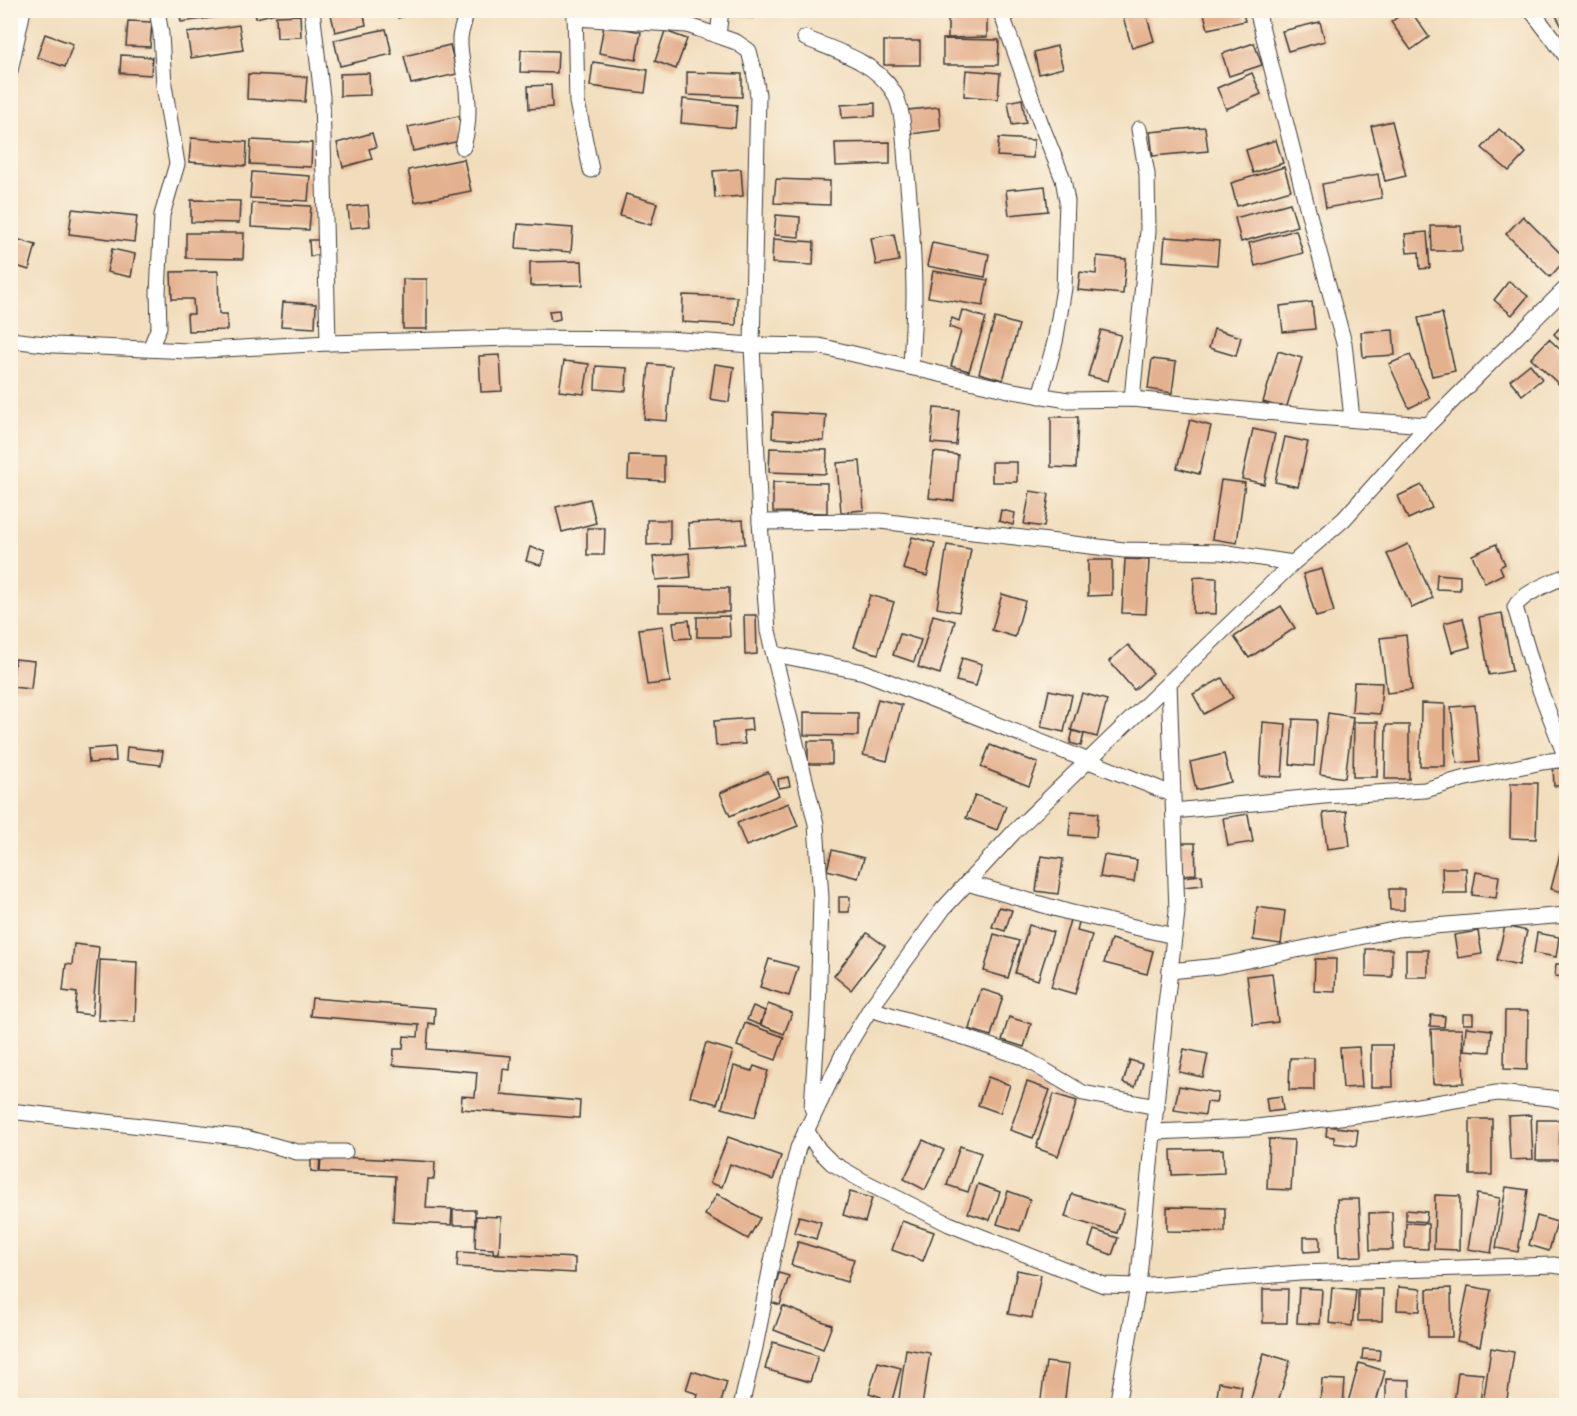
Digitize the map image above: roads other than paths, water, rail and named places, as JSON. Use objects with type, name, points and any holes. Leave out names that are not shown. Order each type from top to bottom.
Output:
[{"type":"street","points":[[10,71],[23,10]]},
{"type":"street","points":[[150,349],[159,327],[162,215],[177,164],[165,95],[157,10]]},
{"type":"street","points":[[312,10],[322,97],[328,343]]},
{"type":"street","points":[[464,147],[467,134],[468,92],[461,61],[460,36],[466,20],[465,10]]},
{"type":"street","points":[[718,35],[721,10]]},
{"type":"street","points":[[1000,10],[1063,179],[1067,201],[1064,288],[1055,342],[1040,396]]},
{"type":"street","points":[[1257,10],[1344,342],[1352,419]]},
{"type":"street","points":[[1531,10],[1566,56]]},
{"type":"street","points":[[591,170],[576,102],[575,14],[687,25],[736,42],[749,51],[758,95],[752,345],[760,522],[768,631],[816,824],[821,898],[818,1015],[809,1124],[819,1150],[832,1162],[863,1181],[949,1224],[1104,1285],[1138,1287],[1300,1273],[1423,1268],[1553,1265],[1566,1267]]},
{"type":"street","points":[[805,38],[870,67],[886,81],[895,93],[903,124],[911,225],[914,294],[911,368]]},
{"type":"street","points":[[1132,399],[1148,231],[1147,174],[1139,129]]},
{"type":"street","points":[[741,1406],[756,1347],[780,1221],[798,1148],[843,1054],[870,1009],[943,909],[1014,831],[1293,563],[1344,519],[1428,425],[1566,288]]},
{"type":"street","points":[[10,340],[54,345],[189,351],[328,343],[512,338],[667,339],[752,345],[819,346],[1040,396],[1068,400],[1132,399],[1316,417],[1428,425]]},
{"type":"street","points":[[760,522],[880,521],[1124,550],[1222,552],[1293,563]]},
{"type":"street","points":[[1174,811],[1324,796],[1425,790],[1462,779],[1566,758],[1537,682],[1515,607],[1520,600],[1544,585],[1566,576]]},
{"type":"street","points":[[774,654],[864,672],[1172,794]]},
{"type":"street","points":[[1117,1406],[1138,1287],[1177,912],[1170,682]]},
{"type":"street","points":[[967,883],[1068,912],[1174,936]]},
{"type":"street","points":[[1170,971],[1219,966],[1398,928],[1566,915]]},
{"type":"street","points":[[870,1009],[964,1037],[1022,1058],[1083,1093],[1157,1107]]},
{"type":"street","points":[[1154,1132],[1248,1128],[1382,1112],[1497,1093],[1552,1098],[1566,1102]]},
{"type":"street","points":[[10,1111],[246,1138],[297,1152],[345,1152]]}]
